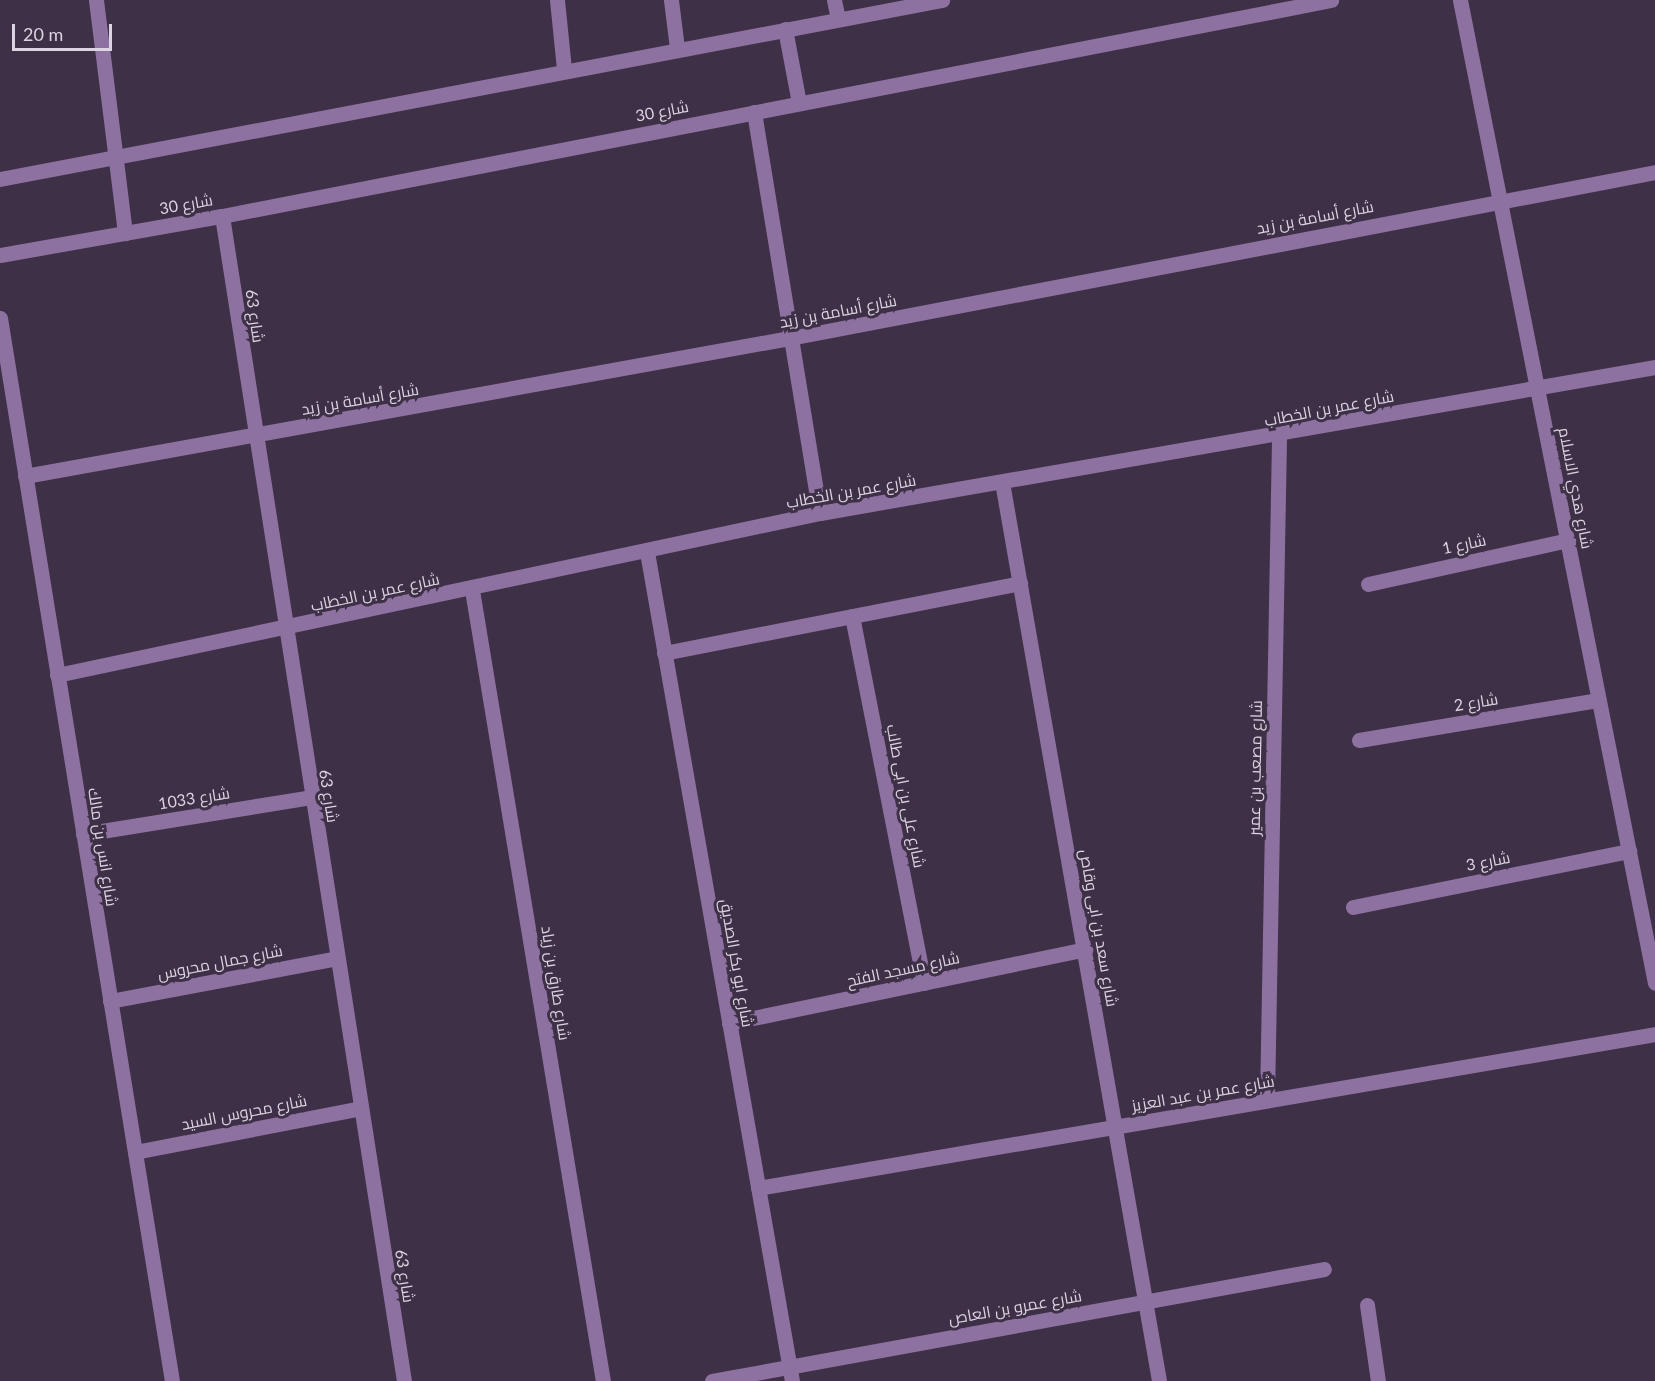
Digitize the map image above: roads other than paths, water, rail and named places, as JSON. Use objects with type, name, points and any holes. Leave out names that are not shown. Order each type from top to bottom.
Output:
[{"type":"street","points":[[96,0],[125,233]]},
{"type":"street","points":[[557,0],[564,69]]},
{"type":"street","points":[[671,0],[677,48]]},
{"type":"street","points":[[834,0],[838,19]]},
{"type":"street","points":[[0,179],[564,69],[942,0]]},
{"type":"street","name":"شارع 30","points":[[0,255],[222,216],[1331,0]]},
{"type":"street","name":"شارع هدي الاسلام","points":[[1460,0],[1655,983]]},
{"type":"street","points":[[785,29],[799,103]]},
{"type":"street","points":[[754,112],[820,513]]},
{"type":"street","name":"شارع أسامة بن زيد","points":[[26,476],[254,437],[790,339],[1501,199],[1655,172]]},
{"type":"street","name":"شارع 63","points":[[222,216],[254,437],[404,1381]]},
{"type":"street","name":"شارع انس بن مالك","points":[[0,318],[172,1381]]},
{"type":"street","name":"شارع عمر بن الخطاب","points":[[57,675],[472,590],[820,513],[1279,436],[1655,367]]},
{"type":"street","name":"شارع مصعب بن عمير","points":[[1267,1100],[1279,436]]},
{"type":"street","name":"شارع سعد بن ابى وقاص","points":[[1002,482],[1159,1381]]},
{"type":"street","name":"شارع 1","points":[[1368,584],[1568,540]]},
{"type":"street","name":"شارع ابو بكر الصديق","points":[[647,552],[790,1374]]},
{"type":"street","points":[[664,653],[1020,583]]},
{"type":"street","name":"شارع طارق بن زياد","points":[[472,590],[603,1381]]},
{"type":"street","name":"شارع على بن ابى طالب","points":[[852,616],[924,983]]},
{"type":"street","name":"شارع 2","points":[[1359,740],[1599,700]]},
{"type":"street","name":"شارع 1033","points":[[83,834],[311,797]]},
{"type":"street","name":"شارع 3","points":[[1353,907],[1629,851]]},
{"type":"street","name":"شارع مسجد الفتح","points":[[729,1023],[1085,949]]},
{"type":"street","name":"شارع جمال محروس","points":[[110,1001],[337,958]]},
{"type":"street","name":"شارع عمر بن عبد العزيز","points":[[758,1188],[1655,1034]]},
{"type":"street","name":"شارع محروس السيد","points":[[135,1152],[361,1108]]},
{"type":"street","name":"شارع عمرو بن العاص","points":[[712,1381],[790,1374],[1146,1302],[1324,1269]]},
{"type":"street","points":[[1367,1305],[1378,1381]]}]
